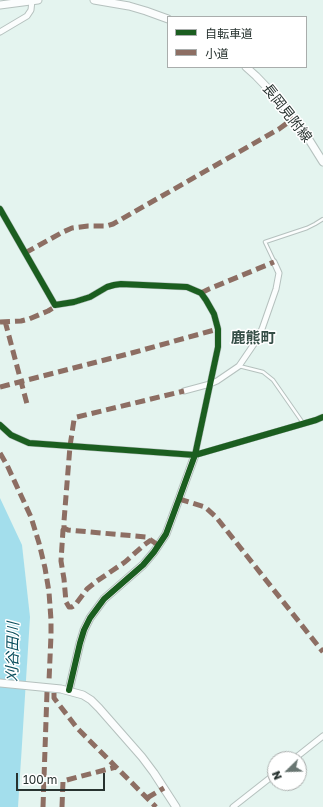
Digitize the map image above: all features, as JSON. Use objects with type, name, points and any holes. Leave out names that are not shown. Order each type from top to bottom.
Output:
[{"type":"main road","points":[[0,5],[38,0]]},
{"type":"main road","points":[[94,0],[129,6],[167,19]]},
{"type":"main road","name":"長岡見附線","points":[[247,68],[261,80],[280,101],[323,162]]},
{"type":"main road","points":[[69,690],[80,643],[90,618],[104,599],[143,564],[154,552],[166,534],[194,455]]},
{"type":"main road","points":[[0,683],[69,690],[82,695],[99,708],[142,757],[176,807]]},
{"type":"street","points":[[0,32],[27,16],[32,0]]},
{"type":"street","points":[[0,209],[55,304],[74,302],[90,297],[107,287],[121,284],[187,287],[201,294],[214,314],[218,328],[218,347],[194,455]]},
{"type":"street","points":[[184,391],[217,381],[239,366],[254,344],[262,328],[276,289],[279,273],[274,262]]},
{"type":"street","points":[[0,425],[11,435],[29,442],[194,455],[323,417]]},
{"type":"street","points":[[304,751],[323,736]]},
{"type":"street","points":[[233,807],[267,780]]},
{"type":"lane","points":[[274,262],[265,242],[307,228],[323,219]]},
{"type":"lane","points":[[239,366],[263,372],[273,380],[303,423]]},
{"type":"water","name":"刈谷田川","points":[[0,498],[22,545],[30,617],[18,807],[0,807]]},
{"type":"marked path","points":[[25,253],[72,228],[106,226],[113,224],[279,129],[294,118]]},
{"type":"marked path","points":[[201,293],[274,262]]},
{"type":"marked path","points":[[0,322],[29,319],[48,311],[55,305]]},
{"type":"marked path","points":[[5,321],[27,404]]},
{"type":"marked path","points":[[0,387],[218,329]]},
{"type":"marked path","points":[[158,545],[146,537],[68,530],[64,528],[70,446],[74,420],[77,417],[184,391]]},
{"type":"marked path","points":[[0,453],[31,517],[45,568],[49,592],[51,620],[49,681]]},
{"type":"marked path","points":[[179,499],[205,507],[216,517],[323,652]]},
{"type":"marked path","points":[[64,528],[61,561],[66,602],[69,607],[75,605],[87,589],[125,562],[151,540]]},
{"type":"marked path","points":[[43,807],[47,692]]},
{"type":"marked path","points":[[54,693],[54,698],[77,728],[156,807]]},
{"type":"marked path","points":[[62,807],[63,781],[116,767]]},
{"type":"marked path","points":[[147,798],[164,788]]},
{"type":"cycle path","points":[[0,209],[55,305],[74,302],[90,297],[107,287],[121,284],[187,287],[201,293],[214,314],[218,329],[218,347],[195,455],[166,534],[143,565],[104,599],[90,618],[80,643],[69,690]]},
{"type":"cycle path","points":[[0,425],[11,435],[29,443],[195,455],[323,417]]},
{"type":"district","name":"鹿熊町","points":[[253,338]]}]
